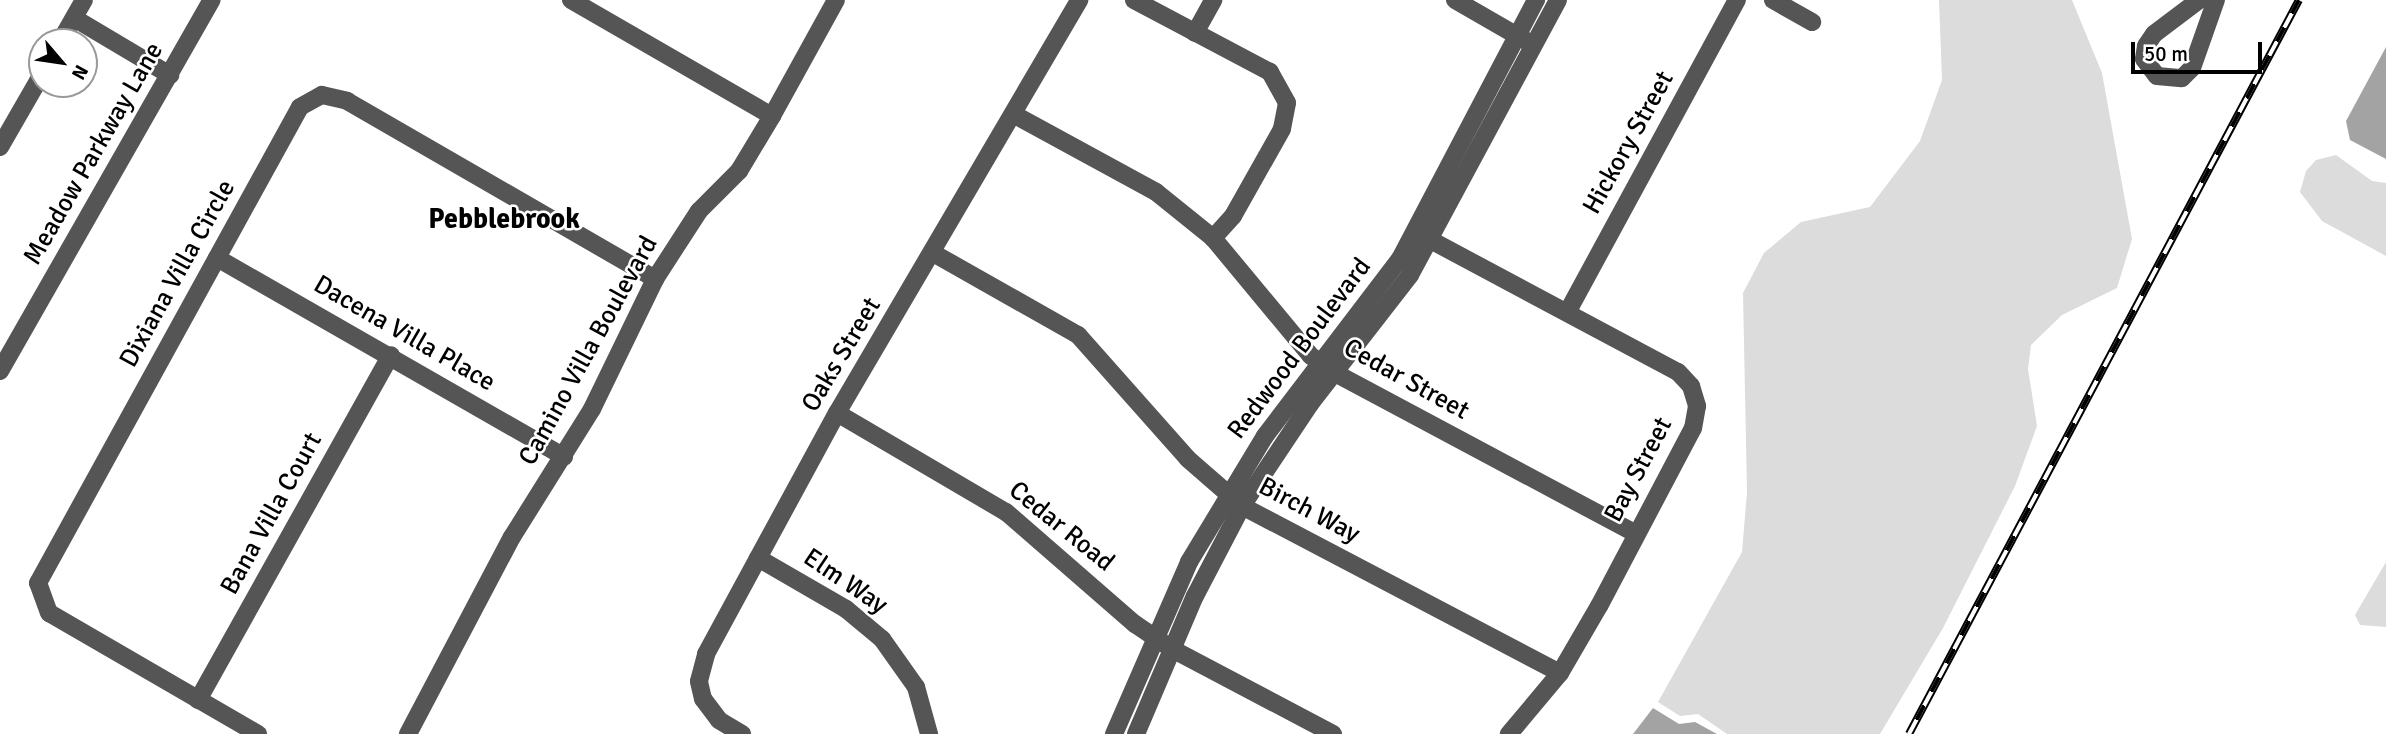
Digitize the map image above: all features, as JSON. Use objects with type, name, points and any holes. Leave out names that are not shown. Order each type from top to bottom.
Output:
[{"type":"street","points":[[68,28],[84,0]]},
{"type":"street","name":"Meadow Parkway Lane","points":[[0,370],[212,0]]},
{"type":"street","points":[[571,0],[772,116]]},
{"type":"street","name":"Camino Villa Boulevard","points":[[408,734],[512,537],[564,457],[655,279],[699,211],[740,171],[836,0]]},
{"type":"street","name":"Oaks Street","points":[[742,734],[708,706],[701,690],[701,668],[837,414],[1013,114],[1055,35],[1079,0]]},
{"type":"street","points":[[1134,0],[1270,72],[1287,103],[1282,129],[1233,216],[1213,238]]},
{"type":"street","points":[[1195,33],[1213,0]]},
{"type":"street","points":[[1455,0],[1533,45]]},
{"type":"street","name":"Redwood Boulevard","points":[[1136,734],[1235,501],[1320,362],[1423,236],[1536,0]]},
{"type":"street","name":"Redwood Boulevard","points":[[1114,734],[1189,562],[1381,316],[1423,236],[1558,0]]},
{"type":"street","name":"Hickory Street","points":[[1567,312],[1737,0]]},
{"type":"street","points":[[1773,0],[1812,22]]},
{"type":"street","points":[[2199,0],[2154,34],[2146,46],[2144,59],[2157,76],[2182,78],[2192,68],[2216,0]]},
{"type":"street","points":[[74,18],[170,75]]},
{"type":"street","name":"Dixiana Villa Circle","points":[[258,734],[49,613],[37,583],[300,107],[323,95],[347,101],[655,279]]},
{"type":"street","points":[[0,147],[28,98]]},
{"type":"street","name":"Cedar Street","points":[[1013,114],[1156,192],[1213,238],[1320,362],[1335,373],[1635,533]]},
{"type":"street","name":"Bay Street","points":[[1423,236],[1678,372],[1695,396],[1693,428],[1560,673],[1509,734]]},
{"type":"street","name":"Birch Way","points":[[933,253],[1078,335],[1188,459],[1235,501],[1560,673]]},
{"type":"street","name":"Dacena Villa Place","points":[[217,258],[391,355],[564,457]]},
{"type":"street","name":"Bana Villa Court","points":[[198,700],[391,355]]},
{"type":"street","name":"Cedar Road","points":[[837,414],[1006,512],[1172,649]]},
{"type":"street","name":"Elm Way","points":[[758,558],[846,610],[882,639],[916,687],[929,734]]},
{"type":"street","points":[[1172,649],[1333,734]]},
{"type":"shaded area","points":[[1939,0],[2072,0],[2102,73],[2132,239],[2117,288],[2062,315],[2031,345],[2028,369],[2037,426],[2015,486],[1943,628],[1880,734],[1727,734],[1698,714],[1680,716],[1658,702],[1742,552],[1747,492],[1743,293],[1764,253],[1801,222],[1870,207],[1920,141],[1942,80]]},
{"type":"shaded area","points":[[2386,47],[2386,159],[2350,140],[2346,121]]},
{"type":"shaded area","points":[[2336,155],[2372,181],[2386,183],[2386,256],[2322,221],[2300,192],[2306,171],[2316,160]]},
{"type":"shaded area","points":[[2386,562],[2386,627],[2360,625],[2355,615]]},
{"type":"shaded area","points":[[1653,708],[1679,724],[1695,722],[1717,734],[1633,734]]},
{"type":"railway","points":[[1909,734],[2299,0]]},
{"type":"district","name":"Pebblebrook","points":[[504,219]]}]
